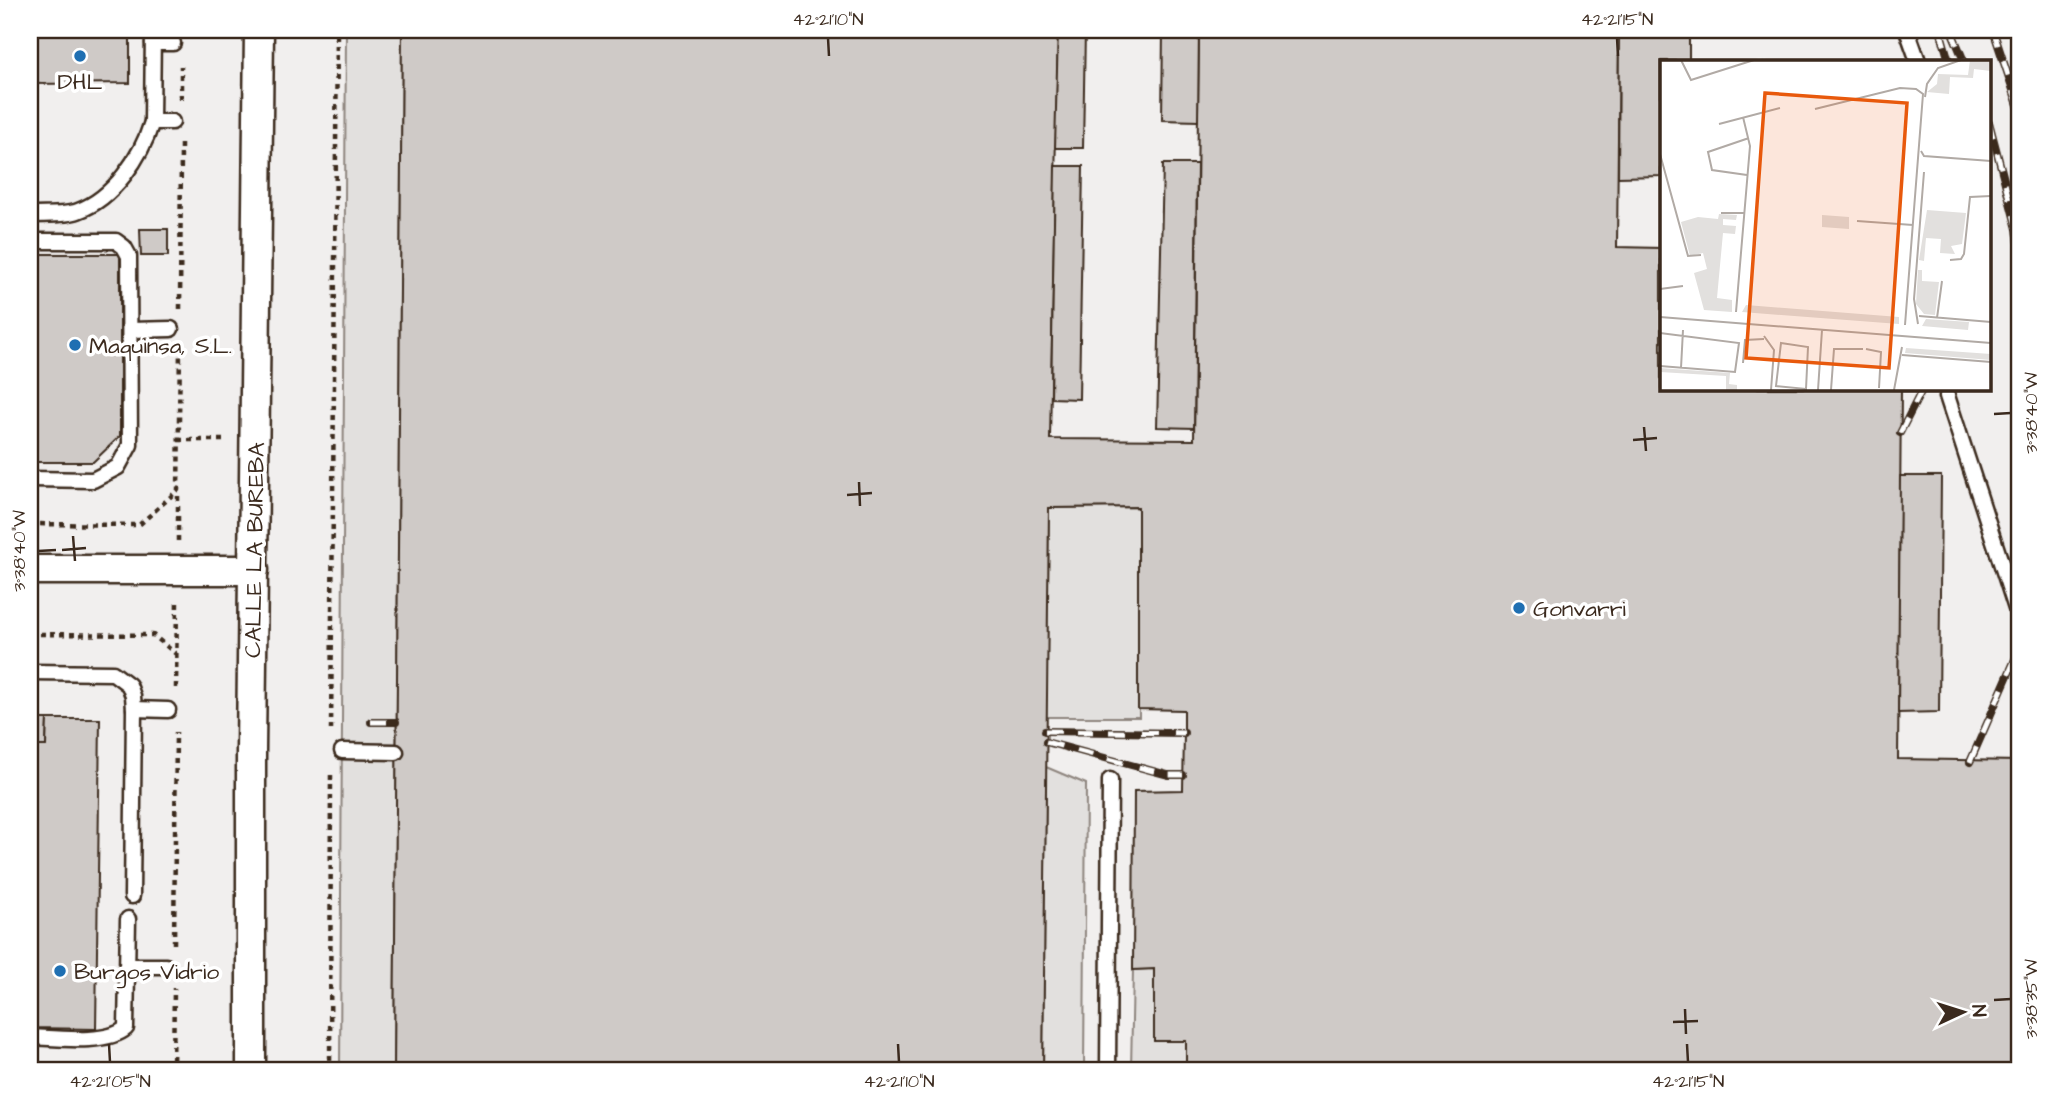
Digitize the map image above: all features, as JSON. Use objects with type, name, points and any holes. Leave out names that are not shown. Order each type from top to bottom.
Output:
[{"type":"street","name":"CALLE LA BUREBA","points":[[251,1070],[259,30]]},
{"type":"street","points":[[30,570],[254,570]]},
{"type":"lane","points":[[1907,30],[1918,60]]},
{"type":"lane","points":[[30,215],[77,212],[104,197],[141,151],[152,122],[153,36],[173,43]]},
{"type":"lane","points":[[152,122],[172,122]]},
{"type":"lane","points":[[30,241],[116,241],[124,247],[129,256],[130,330],[130,445],[118,467],[93,480],[30,479]]},
{"type":"lane","points":[[130,330],[171,329]]},
{"type":"lane","points":[[1947,396],[2020,621]]},
{"type":"lane","points":[[30,673],[113,673],[129,685],[134,709],[132,896]]},
{"type":"lane","points":[[134,709],[168,710]]},
{"type":"lane","points":[[342,751],[396,752]]},
{"type":"lane","points":[[1108,1070],[1110,780]]},
{"type":"lane","points":[[30,1037],[96,1038],[118,1035],[126,1028],[128,919]]},
{"type":"lane","points":[[127,966],[166,967]]},
{"type":"path","points":[[331,738],[337,30]]},
{"type":"path","points":[[178,440],[255,440]]},
{"type":"path","points":[[30,634],[153,635],[176,655]]},
{"type":"path","points":[[330,1070],[331,766]]},
{"type":"path","points":[[173,1070],[174,980]]},
{"type":"shaded area","name":"Gonvarri","points":[[30,30],[2020,30],[2020,1070],[30,1070]]},
{"type":"shaded area","points":[[346,30],[402,30],[394,1070],[340,1070]]},
{"type":"shaded area","points":[[1138,507],[1139,717],[1046,717],[1049,508]]},
{"type":"shaded area","points":[[1046,767],[1086,784],[1084,1070],[1043,1070]]},
{"type":"shaded area","points":[[1154,969],[1154,1040],[1186,1041],[1186,1070],[1131,1070],[1133,970]]},
{"type":"building","name":"DHL","points":[[30,30],[130,30],[130,83],[30,84]]},
{"type":"building","name":"Gonvarri","points":[[402,30],[1058,30],[1050,439],[1194,440],[1199,30],[1663,30],[1663,34],[1619,35],[1617,247],[1660,248],[1660,390],[1901,390],[1898,759],[2020,761],[2020,1070],[1186,1070],[1186,1041],[1154,1041],[1154,969],[1133,970],[1134,791],[1183,790],[1184,733],[1184,710],[1138,709],[1138,507],[1049,508],[1043,1070],[394,1070]]},
{"type":"building","points":[[1058,30],[1085,30],[1083,148],[1055,148]]},
{"type":"building","points":[[1163,30],[1199,30],[1198,121],[1162,120]]},
{"type":"building","points":[[1619,35],[1689,35],[1689,60],[1660,60],[1660,176],[1618,177]]},
{"type":"building","points":[[1163,164],[1197,164],[1194,428],[1157,427]]},
{"type":"building","points":[[1055,166],[1083,166],[1079,399],[1051,398]]},
{"type":"building","points":[[140,229],[168,229],[168,256],[141,256]]},
{"type":"building","name":"Maquinsa, S.L.","points":[[30,254],[120,254],[120,436],[93,462],[30,462]]},
{"type":"building","points":[[1900,476],[1941,476],[1939,712],[1898,713]]},
{"type":"building","points":[[30,719],[47,719],[46,746],[30,746]]},
{"type":"building","points":[[47,719],[100,719],[96,1029],[30,1028],[30,746],[46,746]]},
{"type":"railway","points":[[1940,30],[1949,60]]},
{"type":"railway","points":[[1951,30],[1964,60]]},
{"type":"railway","points":[[1993,30],[2020,111]]},
{"type":"railway","points":[[2016,30],[2020,44]]},
{"type":"railway","points":[[1990,126],[2017,229],[2020,251]]},
{"type":"railway","points":[[1900,433],[1922,390]]},
{"type":"railway","points":[[1970,762],[2020,648]]},
{"type":"railway","points":[[371,722],[396,722]]},
{"type":"railway","points":[[1045,731],[1184,733]]},
{"type":"railway","points":[[1046,742],[1168,775],[1183,775]]},
{"type":"place","name":"DHL","points":[[80,56]]},
{"type":"place","name":"Maquinsa, S.L.","points":[[75,345]]},
{"type":"place","name":"Gonvarri","points":[[1519,608]]},
{"type":"place","name":"Burgos Vidrio","points":[[60,971]]}]
